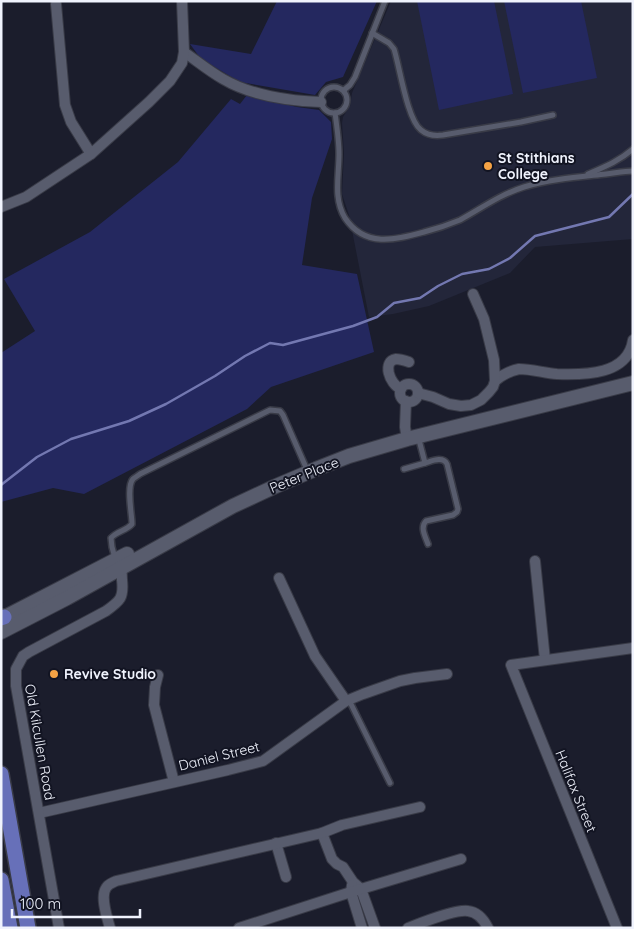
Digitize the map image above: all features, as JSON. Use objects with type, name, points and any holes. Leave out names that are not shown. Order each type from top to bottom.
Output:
[{"type":"main road","name":"Peter Place","points":[[410,436],[483,414],[633,379]]},
{"type":"main road","name":"Peter Place","points":[[2,621],[119,564],[275,477],[306,468],[331,454],[633,383]]},
{"type":"main road","points":[[1,774],[28,928]]},
{"type":"main road","points":[[1,880],[10,928]]},
{"type":"street","points":[[1,207],[26,197],[91,154],[150,102],[170,81],[182,63],[184,52],[182,1]]},
{"type":"street","points":[[56,4],[65,106],[71,122],[91,154]]},
{"type":"street","points":[[184,52],[223,79],[239,87],[303,102],[321,102]]},
{"type":"street","points":[[473,294],[484,319],[494,364],[495,381]]},
{"type":"street","points":[[418,393],[417,397],[410,402],[401,396],[401,389],[406,384],[411,384],[418,393],[449,404],[471,405],[481,400],[489,392],[495,381],[502,375],[513,370],[524,369],[556,374],[579,374],[608,370],[625,359],[632,348],[633,340]]},
{"type":"street","points":[[401,389],[395,386],[391,380],[390,364],[398,359],[409,362]]},
{"type":"street","points":[[494,364],[513,370]]},
{"type":"street","points":[[406,401],[404,426],[410,436]]},
{"type":"street","points":[[535,561],[545,660],[633,648]]},
{"type":"street","name":"Old Kilcullen Road","points":[[59,928],[18,695],[16,668],[23,656],[29,652],[117,604],[123,593],[119,564]]},
{"type":"street","points":[[279,578],[315,656],[348,700]]},
{"type":"street","name":"Halifax Street","points":[[545,660],[511,665],[617,928]]},
{"type":"street","name":"Daniel Street","points":[[38,812],[263,761],[348,700],[400,681],[447,674]]},
{"type":"street","points":[[158,675],[154,705],[174,782]]},
{"type":"street","points":[[110,928],[104,896],[108,885],[116,881],[322,833],[342,825],[420,807]]},
{"type":"street","points":[[322,833],[332,859],[343,867],[374,928]]},
{"type":"street","points":[[276,843],[286,877]]},
{"type":"street","points":[[239,928],[355,888],[461,859]]},
{"type":"street","points":[[355,888],[362,928]]},
{"type":"street","points":[[408,928],[458,912],[468,911],[479,915],[488,928]]},
{"type":"lane","points":[[344,90],[350,85],[354,77],[386,1]]},
{"type":"lane","points":[[372,33],[389,43],[394,49],[409,110],[422,132],[437,136],[553,115]]},
{"type":"lane","points":[[337,86],[344,90],[348,98],[348,103],[342,110],[335,113],[325,110],[321,102],[322,94],[328,88],[337,86]]},
{"type":"lane","points":[[335,113],[339,146],[338,199],[346,218],[355,229],[377,240],[401,239],[440,228],[459,220],[495,198],[538,184],[583,176],[633,171]]},
{"type":"lane","points":[[583,176],[608,166],[624,157],[633,149]]},
{"type":"lane","points":[[119,564],[112,547],[111,538],[117,532],[128,528],[132,524],[129,506],[131,486],[134,478],[140,474],[270,410],[280,412],[283,415],[306,468]]},
{"type":"lane","points":[[410,436],[424,463]]},
{"type":"lane","points":[[404,469],[442,459],[447,464],[458,509],[453,515],[424,523],[423,527],[428,544]]},
{"type":"lane","points":[[348,700],[390,782]]},
{"type":"shaded area","points":[[277,1],[377,1],[343,77],[326,82],[315,95],[240,82],[201,59],[190,44],[251,54]]},
{"type":"shaded area","name":"St Stithians College","points":[[391,1],[633,1],[633,239],[535,247],[510,273],[429,306],[369,317],[349,215],[342,194],[344,153],[342,123],[343,117],[350,106],[352,93]]},
{"type":"shaded area","points":[[417,1],[494,1],[513,94],[439,110]]},
{"type":"shaded area","points":[[504,1],[581,1],[597,78],[523,93]]},
{"type":"shaded area","points":[[247,95],[297,107],[319,110],[331,122],[332,139],[312,198],[302,265],[357,274],[374,352],[271,387],[247,409],[84,494],[53,488],[1,502],[1,353],[35,331],[4,279],[90,232],[178,162],[231,99],[240,104]]},
{"type":"waterway","points":[[1,485],[37,457],[71,439],[129,421],[166,404],[270,343],[283,345],[353,326],[377,317],[394,303],[420,298],[462,274],[489,269],[510,258],[535,236],[609,217],[633,194]]},
{"type":"place","name":"St Stithians College","points":[[488,166]]},
{"type":"place","name":"Revive Studio","points":[[54,674]]}]
